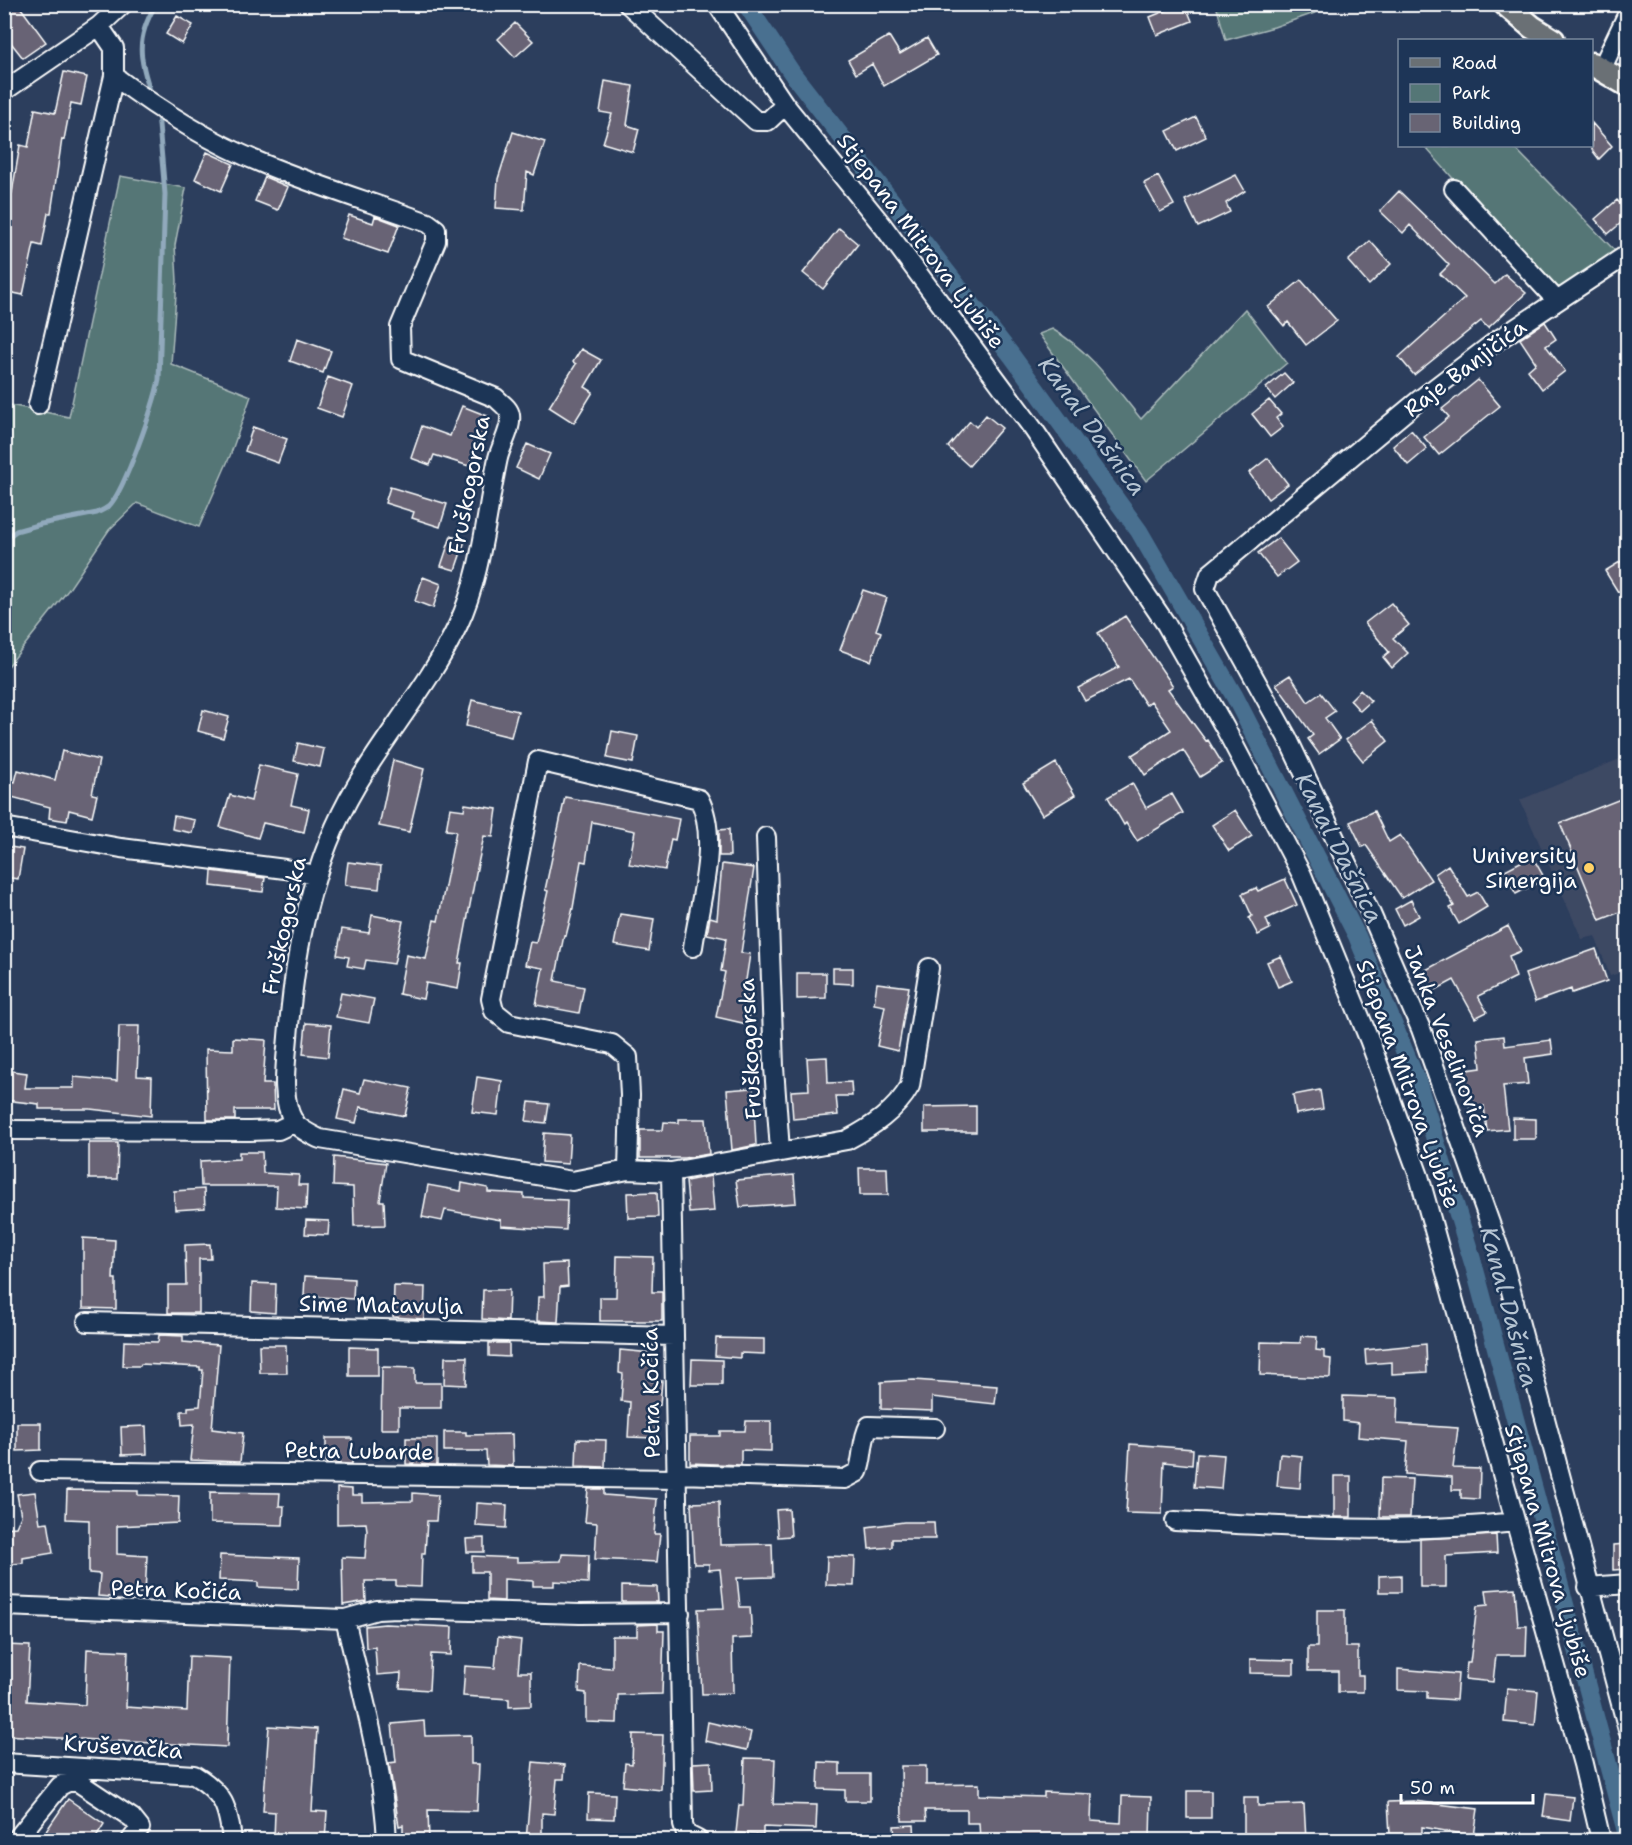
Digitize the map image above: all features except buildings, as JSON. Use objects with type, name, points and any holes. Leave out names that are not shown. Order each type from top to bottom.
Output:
[{"type":"main road","points":[[1505,4],[1532,27],[1551,39]]},
{"type":"main road","points":[[1596,67],[1628,85]]},
{"type":"street","points":[[4,91],[99,26],[123,4]]},
{"type":"street","points":[[628,4],[756,121],[768,121],[785,105]]},
{"type":"street","name":"Stjepana Mitrova Ljubiše","points":[[717,4],[785,105],[883,226],[1034,430],[1166,624],[1225,728],[1302,875],[1369,1039],[1419,1176],[1601,1840]]},
{"type":"street","points":[[1596,67],[1628,13]]},
{"type":"street","points":[[38,405],[114,76],[114,48],[99,26]]},
{"type":"street","name":"Fruškogorska","points":[[114,76],[135,92],[207,135],[262,164],[428,223],[436,229],[436,241],[400,327],[401,359],[496,398],[508,409],[510,416],[499,455],[473,586],[458,626],[419,692],[355,787],[333,832],[316,875],[293,980],[285,1070],[288,1105],[295,1122],[306,1132],[321,1139],[572,1181],[628,1170],[670,1172],[847,1140],[866,1130],[901,1103],[910,1086],[929,968]]},
{"type":"street","points":[[1454,189],[1557,301]]},
{"type":"street","name":"Raje Banjičića","points":[[1375,437],[1496,342],[1628,254]]},
{"type":"street","name":"Janka Veselinovića","points":[[1375,437],[1210,574],[1205,589],[1287,737],[1371,914],[1420,1029],[1502,1257],[1588,1587],[1628,1730]]},
{"type":"street","points":[[628,1170],[630,1095],[628,1057],[612,1044],[509,1023],[494,1011],[490,999],[537,761],[699,799],[707,814],[709,841],[693,947]]},
{"type":"street","points":[[4,826],[121,848],[316,875]]},
{"type":"street","name":"Fruškogorska","points":[[766,837],[774,1067],[780,1151]]},
{"type":"street","points":[[4,1130],[249,1131],[278,1130],[295,1122]]},
{"type":"street","name":"Petra Kočića","points":[[670,1172],[683,1825],[689,1838]]},
{"type":"street","name":"Sime Matavulja","points":[[87,1322],[674,1336]]},
{"type":"street","name":"Petra Lubarde","points":[[40,1471],[845,1479],[858,1472],[863,1458],[863,1436],[869,1426],[935,1428]]},
{"type":"street","points":[[1175,1521],[1311,1527],[1430,1528],[1515,1522]]},
{"type":"street","points":[[1588,1587],[1628,1584]]},
{"type":"street","name":"Petra Kočića","points":[[4,1606],[345,1619],[377,1610],[398,1609],[590,1614],[680,1613]]},
{"type":"street","points":[[345,1619],[377,1755],[385,1802],[387,1840]]},
{"type":"street","name":"Kruševačka","points":[[4,1763],[194,1775],[214,1787],[229,1811],[232,1840]]},
{"type":"street","points":[[16,1840],[60,1786],[68,1782],[78,1782],[132,1818],[141,1828],[131,1840]]},
{"type":"shaded area","name":"University Sinergija","points":[[1627,756],[1627,970],[1610,976],[1595,936],[1582,939],[1520,800]]},
{"type":"green space","points":[[1216,4],[1338,5],[1274,27],[1226,40]]},
{"type":"green space","points":[[1514,147],[1622,258],[1568,289],[1553,291],[1426,148]]},
{"type":"green space","points":[[120,176],[186,188],[175,245],[177,281],[171,364],[251,396],[230,456],[199,527],[137,503],[109,530],[69,589],[5,670],[5,404],[69,417]]},
{"type":"green space","points":[[1245,309],[1287,363],[1146,481],[1039,334],[1052,329],[1078,347],[1101,370],[1141,419]]},
{"type":"waterway","points":[[152,96],[144,71],[141,49],[145,28],[156,4]]},
{"type":"waterway","name":"Kanal Dašnica","points":[[746,4],[792,73],[1012,356],[1139,531],[1235,697],[1357,936],[1418,1084],[1474,1266],[1628,1839]]},
{"type":"waterway","points":[[4,540],[16,531],[97,513],[108,507],[123,483],[138,446],[159,380],[165,194],[158,113]]},
{"type":"place","name":"University Sinergija","points":[[1589,868]]}]
